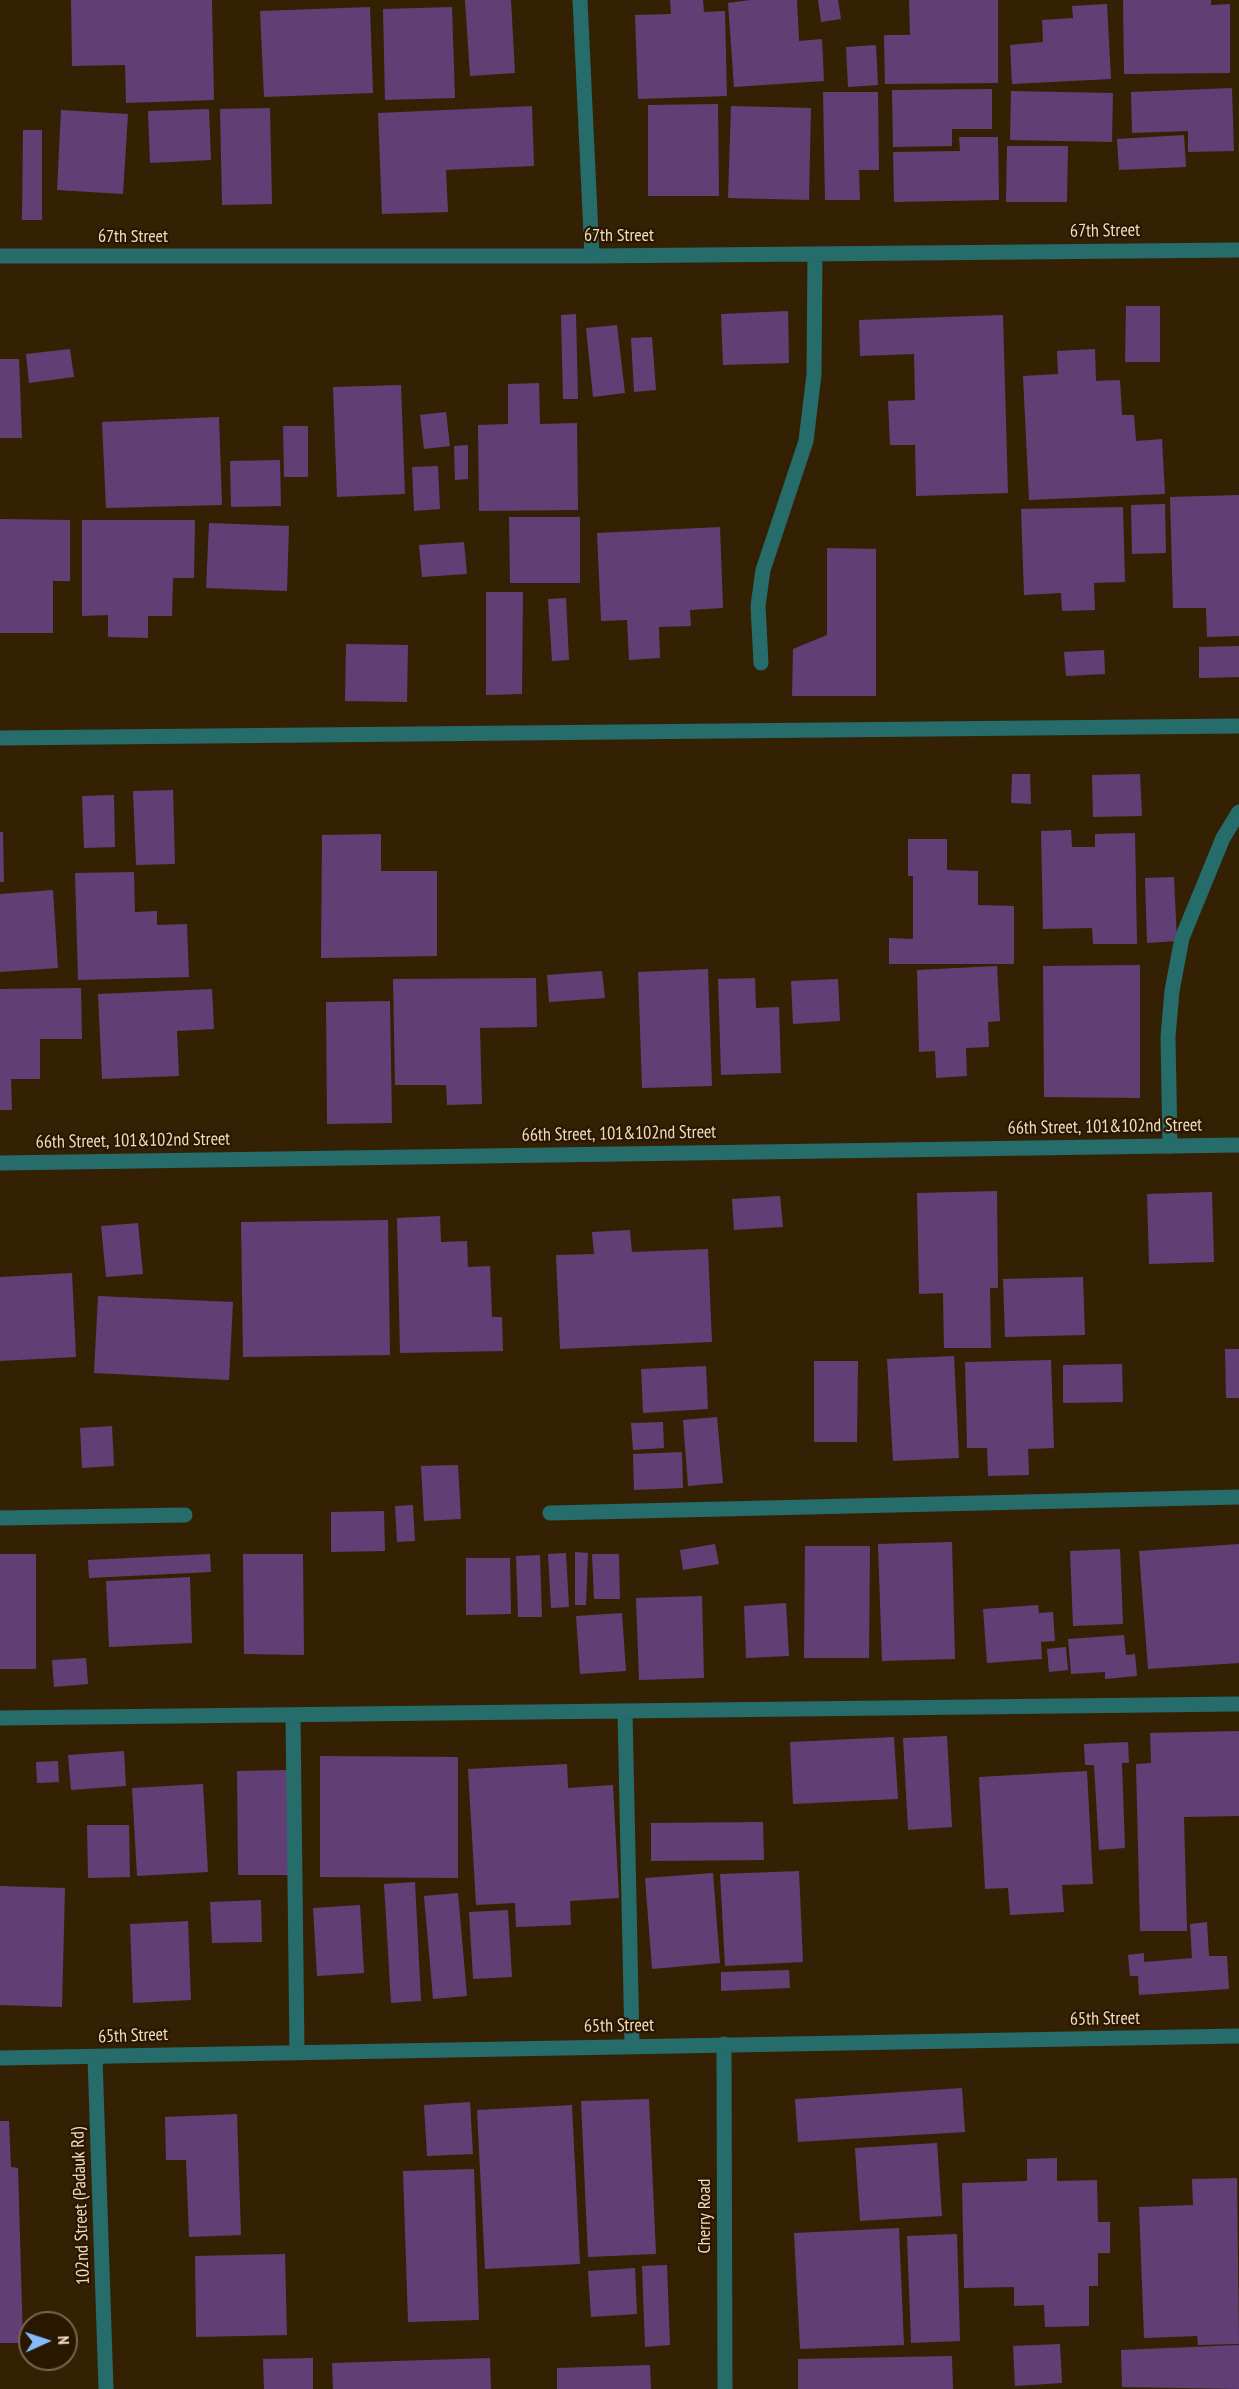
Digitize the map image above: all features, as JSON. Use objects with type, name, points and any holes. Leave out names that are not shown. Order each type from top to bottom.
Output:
[{"type":"street","points":[[580,0],[592,256]]},
{"type":"street","name":"67th Street","points":[[0,256],[592,256],[1239,249]]},
{"type":"street","points":[[761,663],[758,606],[763,570],[807,430],[814,374],[815,254]]},
{"type":"street","points":[[0,738],[1239,726]]},
{"type":"street","points":[[1170,1146],[1168,1037],[1172,991],[1182,938],[1223,838],[1239,812]]},
{"type":"street","name":"66th Street, 101&102nd Street","points":[[0,1163],[1239,1145]]},
{"type":"street","points":[[550,1513],[1239,1497]]},
{"type":"street","points":[[0,1518],[185,1515]]},
{"type":"street","points":[[0,1718],[1239,1704]]},
{"type":"street","points":[[625,1711],[632,2045]]},
{"type":"street","points":[[293,1715],[297,2051]]},
{"type":"street","name":"65th Street","points":[[0,2058],[1239,2036]]},
{"type":"street","name":"Cherry Road","points":[[724,2044],[725,2389]]},
{"type":"street","name":"102nd Street (Padauk Rd)","points":[[94,2056],[106,2389]]},
{"type":"building","points":[[71,0],[212,0],[214,100],[126,103],[125,65],[72,66]]},
{"type":"building","points":[[465,0],[511,0],[515,73],[470,76]]},
{"type":"building","points":[[670,0],[703,0],[704,12],[725,11],[727,96],[638,99],[635,15],[671,14]]},
{"type":"building","points":[[750,0],[797,0],[799,41],[822,39],[824,81],[734,87],[728,3]]},
{"type":"building","points":[[818,0],[838,0],[841,19],[821,22]]},
{"type":"building","points":[[909,0],[998,0],[998,83],[885,84],[884,35],[910,35]]},
{"type":"building","points":[[1123,0],[1211,0],[1211,5],[1230,4],[1230,73],[1124,74]]},
{"type":"building","points":[[1107,4],[1111,79],[1012,84],[1010,45],[1043,42],[1042,20],[1073,18],[1072,6]]},
{"type":"building","points":[[370,7],[373,93],[264,97],[260,11]]},
{"type":"building","points":[[452,7],[455,98],[385,100],[383,9]]},
{"type":"building","points":[[876,45],[878,85],[848,87],[846,47]]},
{"type":"building","points":[[1232,88],[1234,151],[1188,152],[1188,131],[1132,133],[1131,92]]},
{"type":"building","points":[[992,89],[992,129],[952,129],[952,146],[893,147],[892,90]]},
{"type":"building","points":[[1011,91],[1113,93],[1112,142],[1010,140]]},
{"type":"building","points":[[823,92],[878,92],[879,170],[859,170],[860,200],[825,200]]},
{"type":"building","points":[[718,104],[719,196],[648,196],[648,105]]},
{"type":"building","points":[[532,106],[534,166],[446,170],[448,212],[382,214],[378,113]]},
{"type":"building","points":[[731,106],[811,108],[809,200],[728,198]]},
{"type":"building","points":[[270,108],[272,204],[222,205],[220,109]]},
{"type":"building","points":[[209,109],[211,160],[150,163],[148,111]]},
{"type":"building","points":[[61,110],[128,114],[123,194],[57,190]]},
{"type":"building","points":[[23,130],[42,130],[42,220],[22,220]]},
{"type":"building","points":[[1184,135],[1186,167],[1119,170],[1117,139]]},
{"type":"building","points":[[959,137],[998,137],[999,200],[894,202],[893,152],[960,151]]},
{"type":"building","points":[[1007,146],[1068,146],[1067,202],[1006,202]]},
{"type":"building","points":[[1126,306],[1160,306],[1160,362],[1125,362]]},
{"type":"building","points":[[788,311],[789,363],[723,365],[721,314]]},
{"type":"building","points":[[576,314],[578,399],[563,399],[561,315]]},
{"type":"building","points":[[1003,315],[1008,493],[916,496],[915,445],[890,445],[888,401],[915,400],[914,354],[860,356],[859,320]]},
{"type":"building","points":[[617,325],[625,393],[593,397],[586,328]]},
{"type":"building","points":[[652,337],[656,390],[634,392],[631,338]]},
{"type":"building","points":[[70,349],[74,377],[29,383],[26,354]]},
{"type":"building","points":[[1095,349],[1096,381],[1120,380],[1122,415],[1134,415],[1136,441],[1162,439],[1165,494],[1029,500],[1023,376],[1058,374],[1057,351]]},
{"type":"building","points":[[0,359],[19,359],[22,438],[0,438]]},
{"type":"building","points":[[539,383],[540,424],[577,423],[578,510],[479,511],[478,425],[508,424],[508,384]]},
{"type":"building","points":[[401,385],[405,494],[337,497],[333,387]]},
{"type":"building","points":[[446,412],[450,446],[424,449],[420,415]]},
{"type":"building","points":[[219,417],[222,505],[106,508],[102,422]]},
{"type":"building","points":[[283,426],[308,426],[308,477],[284,477]]},
{"type":"building","points":[[468,445],[468,479],[455,480],[454,446]]},
{"type":"building","points":[[280,460],[281,506],[231,507],[230,461]]},
{"type":"building","points":[[438,466],[440,509],[414,511],[412,467]]},
{"type":"building","points":[[1239,495],[1239,636],[1207,637],[1206,608],[1173,608],[1170,497]]},
{"type":"building","points":[[1165,504],[1166,553],[1132,554],[1131,505]]},
{"type":"building","points":[[1123,507],[1125,582],[1094,583],[1095,610],[1062,611],[1061,593],[1024,595],[1021,509]]},
{"type":"building","points":[[509,517],[580,517],[580,583],[510,583]]},
{"type":"building","points":[[0,519],[70,520],[70,581],[53,581],[53,633],[0,633]]},
{"type":"building","points":[[82,520],[195,520],[194,578],[173,578],[172,616],[148,616],[148,638],[108,637],[108,615],[82,616]]},
{"type":"building","points":[[209,523],[289,526],[287,591],[206,588]]},
{"type":"building","points":[[720,527],[723,608],[690,610],[691,626],[659,627],[660,658],[629,660],[627,620],[601,621],[597,533]]},
{"type":"building","points":[[464,542],[467,574],[422,577],[419,545]]},
{"type":"building","points":[[827,548],[876,549],[876,696],[792,696],[793,649],[827,635]]},
{"type":"building","points":[[486,592],[523,592],[522,694],[486,695]]},
{"type":"building","points":[[566,598],[569,660],[552,661],[548,599]]},
{"type":"building","points":[[346,644],[408,645],[407,702],[345,701]]},
{"type":"building","points":[[1239,646],[1239,677],[1199,678],[1199,647]]},
{"type":"building","points":[[1104,650],[1105,674],[1066,676],[1064,652]]},
{"type":"building","points":[[1012,774],[1030,774],[1031,804],[1011,803]]},
{"type":"building","points":[[1140,774],[1142,816],[1093,817],[1092,775]]},
{"type":"building","points":[[173,790],[175,864],[136,865],[133,791]]},
{"type":"building","points":[[114,795],[115,847],[84,848],[82,796]]},
{"type":"building","points":[[1071,830],[1072,847],[1095,847],[1095,834],[1135,833],[1137,944],[1093,944],[1092,928],[1043,929],[1041,831]]},
{"type":"building","points":[[0,832],[3,832],[4,882],[0,882]]},
{"type":"building","points":[[381,834],[381,871],[437,871],[437,956],[321,958],[322,835]]},
{"type":"building","points":[[908,839],[947,839],[947,870],[978,871],[978,905],[1014,906],[1014,964],[889,964],[889,938],[913,939],[913,876],[908,876]]},
{"type":"building","points":[[134,872],[135,912],[157,911],[157,925],[187,924],[189,977],[78,980],[75,873]]},
{"type":"building","points":[[1174,877],[1177,941],[1147,943],[1145,878]]},
{"type":"building","points":[[53,890],[58,968],[0,972],[0,894]]},
{"type":"building","points":[[1140,965],[1140,1098],[1044,1097],[1043,966]]},
{"type":"building","points":[[997,966],[1000,1021],[988,1022],[989,1047],[966,1048],[967,1076],[936,1078],[935,1051],[919,1052],[917,970]]},
{"type":"building","points":[[708,969],[712,1086],[642,1088],[638,972]]},
{"type":"building","points":[[602,971],[605,998],[549,1002],[547,975]]},
{"type":"building","points":[[536,978],[537,1027],[480,1028],[482,1104],[447,1105],[446,1085],[395,1085],[393,979]]},
{"type":"building","points":[[755,978],[756,1008],[779,1007],[781,1073],[721,1075],[718,979]]},
{"type":"building","points":[[838,979],[840,1021],[793,1024],[791,981]]},
{"type":"building","points":[[81,988],[82,1039],[40,1039],[40,1079],[11,1079],[12,1110],[0,1110],[0,989]]},
{"type":"building","points":[[212,989],[214,1029],[177,1031],[179,1076],[102,1079],[98,994]]},
{"type":"building","points":[[390,1001],[392,1123],[327,1124],[326,1002]]},
{"type":"building","points":[[997,1191],[998,1288],[990,1288],[991,1348],[944,1348],[943,1293],[919,1294],[917,1193]]},
{"type":"building","points":[[1212,1192],[1214,1262],[1149,1264],[1147,1194]]},
{"type":"building","points":[[780,1196],[783,1227],[734,1230],[732,1199]]},
{"type":"building","points":[[440,1216],[441,1242],[467,1241],[468,1267],[490,1266],[492,1317],[502,1317],[503,1351],[400,1353],[397,1218]]},
{"type":"building","points":[[388,1220],[390,1355],[243,1357],[241,1222]]},
{"type":"building","points":[[138,1223],[143,1274],[106,1277],[101,1226]]},
{"type":"building","points":[[630,1230],[632,1252],[708,1249],[712,1342],[560,1349],[556,1255],[594,1254],[592,1232]]},
{"type":"building","points":[[72,1273],[76,1357],[0,1361],[0,1277]]},
{"type":"building","points":[[1083,1277],[1085,1335],[1005,1337],[1003,1279]]},
{"type":"building","points":[[98,1296],[233,1302],[229,1380],[94,1373]]},
{"type":"building","points":[[1225,1349],[1239,1349],[1239,1398],[1226,1398]]},
{"type":"building","points":[[954,1356],[959,1458],[893,1461],[887,1359]]},
{"type":"building","points":[[1051,1360],[1054,1448],[1028,1449],[1029,1475],[988,1476],[987,1448],[967,1448],[965,1362]]},
{"type":"building","points":[[814,1361],[858,1361],[857,1442],[814,1442]]},
{"type":"building","points":[[1122,1364],[1123,1402],[1063,1403],[1063,1365]]},
{"type":"building","points":[[706,1366],[708,1409],[643,1413],[641,1369]]},
{"type":"building","points":[[717,1417],[723,1483],[688,1486],[683,1420]]},
{"type":"building","points":[[663,1422],[664,1448],[633,1450],[631,1423]]},
{"type":"building","points":[[112,1426],[114,1466],[82,1468],[80,1428]]},
{"type":"building","points":[[682,1452],[683,1488],[634,1490],[633,1454]]},
{"type":"building","points":[[458,1465],[461,1519],[424,1521],[421,1466]]},
{"type":"building","points":[[413,1505],[415,1541],[397,1542],[395,1506]]},
{"type":"building","points":[[384,1511],[385,1551],[331,1552],[331,1512]]},
{"type":"building","points":[[952,1542],[955,1659],[882,1661],[878,1544]]},
{"type":"building","points":[[715,1544],[719,1564],[683,1570],[680,1550]]},
{"type":"building","points":[[1239,1544],[1239,1663],[1148,1669],[1139,1551]]},
{"type":"building","points":[[805,1546],[870,1546],[869,1658],[804,1658]]},
{"type":"building","points":[[1120,1549],[1123,1624],[1073,1626],[1070,1551]]},
{"type":"building","points":[[575,1552],[588,1553],[586,1605],[575,1605]]},
{"type":"building","points":[[566,1553],[569,1607],[551,1608],[548,1554]]},
{"type":"building","points":[[0,1554],[36,1554],[36,1669],[0,1669]]},
{"type":"building","points":[[210,1554],[211,1572],[89,1578],[88,1560]]},
{"type":"building","points":[[243,1554],[303,1554],[304,1655],[244,1654]]},
{"type":"building","points":[[592,1554],[619,1554],[620,1599],[594,1599]]},
{"type":"building","points":[[540,1555],[542,1617],[518,1617],[516,1556]]},
{"type":"building","points":[[466,1558],[510,1558],[511,1614],[466,1615]]},
{"type":"building","points":[[190,1577],[192,1643],[109,1647],[106,1581]]},
{"type":"building","points":[[702,1596],[704,1678],[639,1680],[636,1598]]},
{"type":"building","points":[[786,1603],[789,1656],[746,1658],[744,1606]]},
{"type":"building","points":[[1038,1605],[1039,1613],[1053,1612],[1055,1641],[1041,1642],[1042,1659],[987,1663],[983,1609]]},
{"type":"building","points":[[622,1613],[626,1671],[580,1674],[576,1616]]},
{"type":"building","points":[[1124,1635],[1126,1655],[1135,1654],[1137,1676],[1105,1679],[1105,1672],[1071,1674],[1068,1639]]},
{"type":"building","points":[[1066,1647],[1068,1670],[1049,1672],[1047,1649]]},
{"type":"building","points":[[86,1658],[88,1684],[54,1687],[52,1660]]},
{"type":"building","points":[[1239,1731],[1239,1816],[1184,1817],[1187,1931],[1140,1931],[1136,1764],[1151,1763],[1150,1733]]},
{"type":"building","points":[[947,1736],[952,1827],[908,1830],[903,1738]]},
{"type":"building","points":[[894,1737],[898,1799],[793,1804],[790,1742]]},
{"type":"building","points":[[1128,1742],[1129,1763],[1122,1763],[1125,1848],[1099,1850],[1094,1765],[1085,1765],[1084,1744]]},
{"type":"building","points":[[124,1751],[126,1786],[71,1790],[68,1755]]},
{"type":"building","points":[[320,1756],[458,1757],[458,1878],[320,1877]]},
{"type":"building","points":[[58,1761],[59,1782],[37,1783],[36,1762]]},
{"type":"building","points":[[567,1764],[568,1788],[613,1785],[619,1898],[570,1901],[571,1925],[516,1927],[515,1903],[476,1905],[468,1769]]},
{"type":"building","points":[[287,1770],[289,1875],[238,1875],[237,1771]]},
{"type":"building","points":[[1087,1771],[1093,1884],[1062,1885],[1064,1912],[1010,1915],[1008,1888],[985,1889],[979,1777]]},
{"type":"building","points":[[203,1784],[208,1872],[137,1876],[132,1788]]},
{"type":"building","points":[[763,1822],[764,1860],[651,1861],[651,1823]]},
{"type":"building","points":[[87,1825],[129,1825],[130,1877],[88,1878]]},
{"type":"building","points":[[799,1871],[803,1962],[725,1966],[720,1874]]},
{"type":"building","points":[[713,1873],[720,1963],[652,1969],[645,1878]]},
{"type":"building","points":[[415,1882],[421,2001],[391,2003],[384,1884]]},
{"type":"building","points":[[0,1886],[65,1888],[62,2007],[0,2005]]},
{"type":"building","points":[[458,1893],[467,1996],[433,1999],[424,1896]]},
{"type":"building","points":[[261,1900],[262,1942],[212,1943],[210,1902]]},
{"type":"building","points":[[360,1905],[364,1973],[317,1976],[313,1908]]},
{"type":"building","points":[[508,1910],[512,1977],[473,1979],[469,1912]]},
{"type":"building","points":[[188,1921],[191,2000],[133,2003],[130,1924]]},
{"type":"building","points":[[1207,1922],[1209,1956],[1227,1956],[1229,1989],[1139,1995],[1138,1976],[1130,1976],[1128,1955],[1144,1953],[1144,1962],[1192,1958],[1190,1924]]},
{"type":"building","points":[[789,1970],[790,1988],[721,1991],[721,1972]]},
{"type":"building","points":[[962,2088],[965,2132],[798,2142],[795,2099]]},
{"type":"building","points":[[649,2099],[656,2254],[588,2257],[581,2101]]},
{"type":"building","points":[[470,2102],[473,2154],[427,2156],[424,2105]]},
{"type":"building","points":[[572,2105],[580,2264],[485,2269],[477,2110]]},
{"type":"building","points":[[237,2114],[241,2235],[189,2237],[186,2160],[166,2160],[165,2117]]},
{"type":"building","points":[[0,2121],[9,2121],[11,2167],[18,2168],[22,2311],[18,2311],[18,2343],[0,2343]]},
{"type":"building","points":[[937,2143],[942,2216],[860,2221],[855,2148]]},
{"type":"building","points":[[1057,2158],[1057,2181],[1097,2180],[1098,2222],[1110,2222],[1110,2253],[1098,2253],[1098,2286],[1089,2286],[1089,2326],[1045,2327],[1044,2305],[1014,2306],[1014,2287],[964,2288],[962,2183],[1027,2181],[1027,2159]]},
{"type":"building","points":[[474,2169],[479,2320],[408,2322],[403,2171]]},
{"type":"building","points":[[1237,2178],[1239,2344],[1198,2345],[1197,2336],[1144,2338],[1139,2207],[1193,2205],[1192,2179]]},
{"type":"building","points":[[899,2228],[904,2345],[800,2349],[794,2233]]},
{"type":"building","points":[[957,2234],[960,2341],[911,2343],[907,2236]]},
{"type":"building","points":[[285,2254],[287,2335],[196,2337],[195,2256]]},
{"type":"building","points":[[667,2265],[670,2345],[645,2347],[642,2266]]},
{"type":"building","points":[[635,2268],[637,2314],[591,2317],[588,2271]]},
{"type":"building","points":[[1060,2344],[1062,2383],[1015,2386],[1013,2346]]},
{"type":"building","points":[[1239,2345],[1239,2389],[1122,2387],[1121,2350]]},
{"type":"building","points":[[952,2356],[953,2389],[798,2389],[798,2359]]},
{"type":"building","points":[[313,2358],[313,2389],[264,2389],[263,2359]]},
{"type":"building","points":[[490,2358],[491,2389],[333,2389],[332,2363]]},
{"type":"building","points":[[650,2365],[651,2389],[557,2389],[557,2368]]}]
